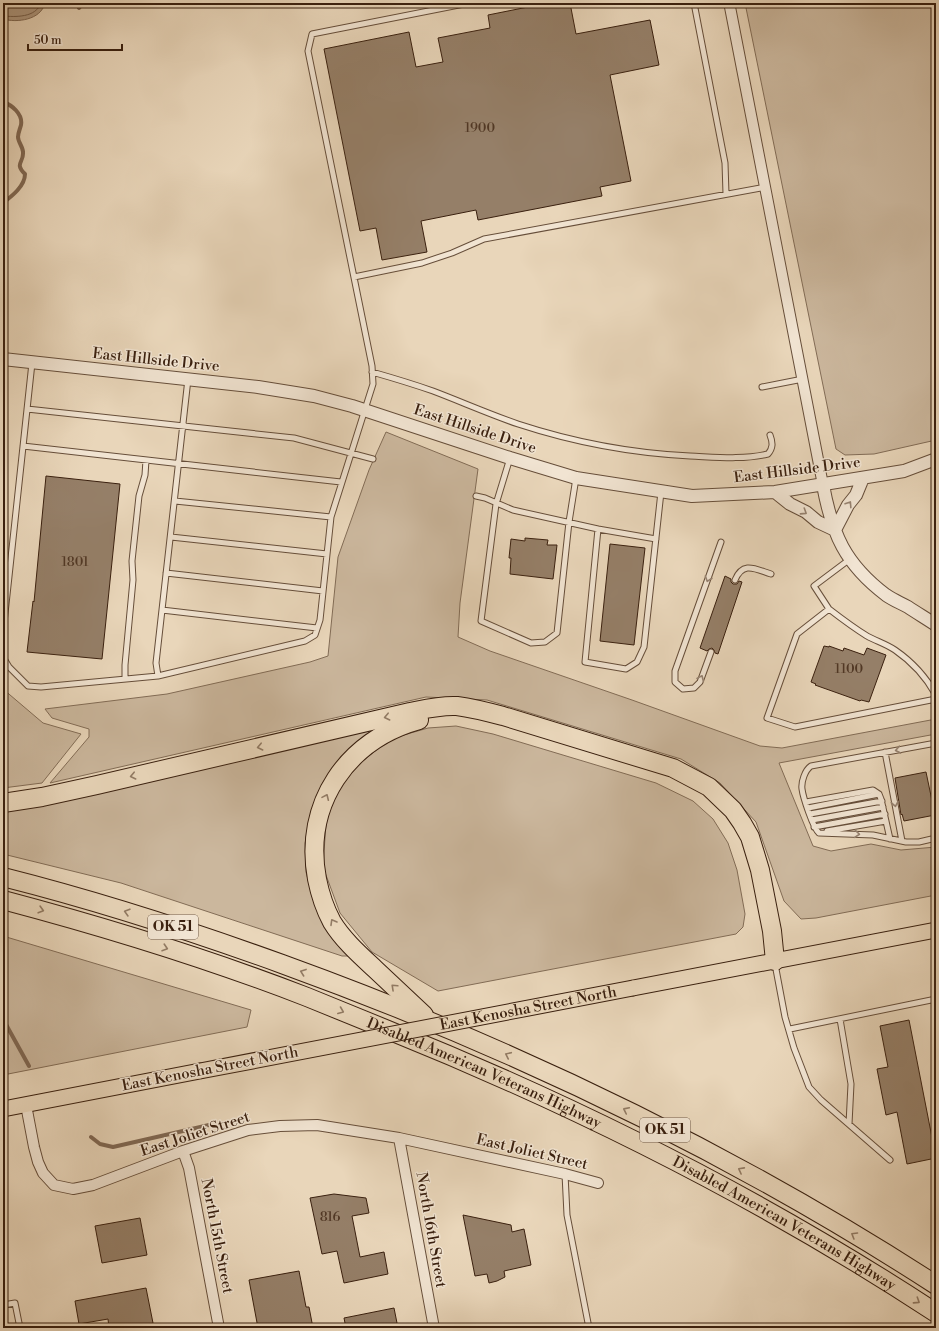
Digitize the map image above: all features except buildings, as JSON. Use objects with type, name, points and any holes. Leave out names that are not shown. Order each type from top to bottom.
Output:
[{"type":"highway","points":[[3,803],[104,783],[434,707],[456,706],[478,710],[510,718],[673,768],[709,787],[733,810],[750,837],[760,870],[772,931],[775,961]]},
{"type":"highway","points":[[433,1023],[343,938],[332,922],[324,905],[314,860],[314,844],[319,815],[332,783],[363,748],[404,724],[418,720],[452,716],[473,718],[490,722],[664,776],[682,783],[706,796],[731,825],[740,839],[751,871],[761,933],[775,961]]},
{"type":"highway","name":"Disabled American Veterans Highway","points":[[3,877],[136,914],[224,944],[340,985],[499,1051],[591,1093],[752,1175],[936,1286]]},
{"type":"highway","name":"Disabled American Veterans Highway","points":[[3,900],[110,930],[305,996],[501,1077],[684,1165],[736,1193],[794,1225],[936,1313]]},
{"type":"main road","name":"East Kenosha Street North","points":[[3,1109],[936,930]]},
{"type":"street","points":[[727,5],[766,187],[823,485],[835,530],[842,546],[855,567],[887,596],[936,625]]},
{"type":"street","name":"East Hillside Drive","points":[[3,359],[258,387],[314,396],[366,410],[510,458],[576,478],[692,496],[775,492],[823,485],[904,471],[936,459]]},
{"type":"street","points":[[835,530],[848,505],[856,495],[863,478]]},
{"type":"street","points":[[775,492],[790,504],[806,512],[818,522],[835,530]]},
{"type":"street","name":"East Joliet Street","points":[[26,1105],[38,1162],[43,1174],[54,1185],[73,1189],[93,1185],[183,1151],[248,1130],[280,1126],[317,1125],[399,1138],[566,1174],[598,1183]]},
{"type":"street","name":"North 16th Street","points":[[399,1138],[434,1328]]},
{"type":"street","name":"North 15th Street","points":[[183,1151],[189,1168],[219,1328]]},
{"type":"lane","points":[[3,657],[9,667],[28,686],[41,687],[158,676],[305,641],[314,636],[320,620],[331,517],[373,384],[372,366],[308,51],[312,34],[469,3]]},
{"type":"lane","points":[[694,3],[725,163],[726,194]]},
{"type":"lane","points":[[354,277],[422,263],[452,253],[484,239],[766,187]]},
{"type":"lane","points":[[3,632],[32,363]]},
{"type":"lane","points":[[372,372],[416,385],[518,424],[571,440],[617,449],[656,454],[706,457],[754,456],[768,454],[772,449],[770,435]]},
{"type":"lane","points":[[762,387],[803,379]]},
{"type":"lane","points":[[158,676],[156,663],[188,380]]},
{"type":"lane","points":[[27,409],[294,438],[373,459]]},
{"type":"lane","points":[[23,446],[341,482]]},
{"type":"lane","points":[[510,458],[496,504],[481,621],[531,643],[545,642],[557,632],[569,522],[576,478]]},
{"type":"lane","points":[[125,679],[125,665],[134,580],[132,561],[139,496],[146,460]]},
{"type":"lane","points":[[598,529],[585,662],[626,669],[637,662],[644,647],[661,491]]},
{"type":"lane","points":[[476,496],[485,498],[513,510],[598,529],[656,539]]},
{"type":"lane","points":[[175,501],[331,517]]},
{"type":"lane","points":[[171,537],[327,554]]},
{"type":"lane","points":[[711,652],[700,682],[694,688],[683,689],[675,682],[675,671],[721,542]]},
{"type":"lane","points":[[850,559],[814,586],[829,609],[869,637],[895,650],[917,669],[929,682],[936,695]]},
{"type":"lane","points":[[735,580],[739,572],[746,568],[757,569],[771,574]]},
{"type":"lane","points":[[166,573],[323,591]]},
{"type":"lane","points":[[829,609],[797,634],[767,718],[795,727],[936,699]]},
{"type":"lane","points":[[162,610],[317,628]]},
{"type":"lane","points":[[818,833],[814,827],[802,788],[808,767],[936,743]]},
{"type":"lane","points":[[885,752],[902,841]]},
{"type":"lane","points":[[806,802],[873,790],[879,794],[882,801],[890,839]]},
{"type":"lane","points":[[809,811],[879,794]]},
{"type":"lane","points":[[809,811],[882,801]]},
{"type":"lane","points":[[812,820],[883,807]]},
{"type":"lane","points":[[814,827],[885,814]]},
{"type":"lane","points":[[818,833],[886,821]]},
{"type":"lane","points":[[818,833],[873,835],[902,841],[918,842],[936,838]]},
{"type":"lane","points":[[775,961],[785,1017],[790,1029],[794,1048],[809,1087],[890,1160]]},
{"type":"lane","points":[[790,1029],[936,1000]]},
{"type":"lane","points":[[840,1019],[851,1084],[849,1124]]},
{"type":"lane","points":[[566,1174],[567,1215],[589,1328]]},
{"type":"lane","points":[[3,1305],[15,1303],[20,1328]]},
{"type":"shaded area","points":[[745,3],[936,3],[936,440],[874,454],[845,455],[836,449]]},
{"type":"shaded area","points":[[3,378],[5,378],[3,428]]},
{"type":"shaded area","points":[[386,432],[478,469],[460,603],[458,637],[490,651],[760,746],[782,748],[936,719],[936,734],[779,763],[813,846],[831,851],[871,844],[901,850],[936,847],[936,895],[816,918],[801,919],[784,901],[756,822],[720,783],[681,759],[487,700],[426,697],[50,783],[89,737],[89,729],[52,718],[45,709],[167,694],[310,662],[328,656],[338,557],[369,470]]},
{"type":"shaded area","points":[[3,689],[43,723],[81,734],[42,783],[3,788]]},
{"type":"shaded area","points":[[370,725],[372,731],[341,758],[323,783],[313,810],[305,843],[306,872],[313,899],[325,924],[340,947],[349,956],[342,956],[121,883],[3,854],[3,808]]},
{"type":"shaded area","points":[[456,726],[493,734],[656,783],[693,801],[713,819],[728,843],[737,870],[745,914],[743,927],[736,934],[438,991],[372,952],[340,913],[323,867],[326,823],[334,795],[359,764],[390,739],[428,728]]},
{"type":"shaded area","points":[[3,936],[251,1010],[247,1027],[3,1075]]},
{"type":"water","points":[[3,3],[45,3],[43,9],[34,17],[15,21],[3,19]]},
{"type":"waterway","points":[[79,8],[83,3]]},
{"type":"waterway","points":[[3,102],[16,110],[20,117],[21,125],[18,137],[23,152],[20,167],[25,174],[23,183],[20,187],[3,203]]},
{"type":"waterway","points":[[3,775],[4,779]]},
{"type":"waterway","points":[[3,1019],[29,1066]]},
{"type":"waterway","points":[[91,1137],[100,1144],[113,1147],[209,1125]]}]
